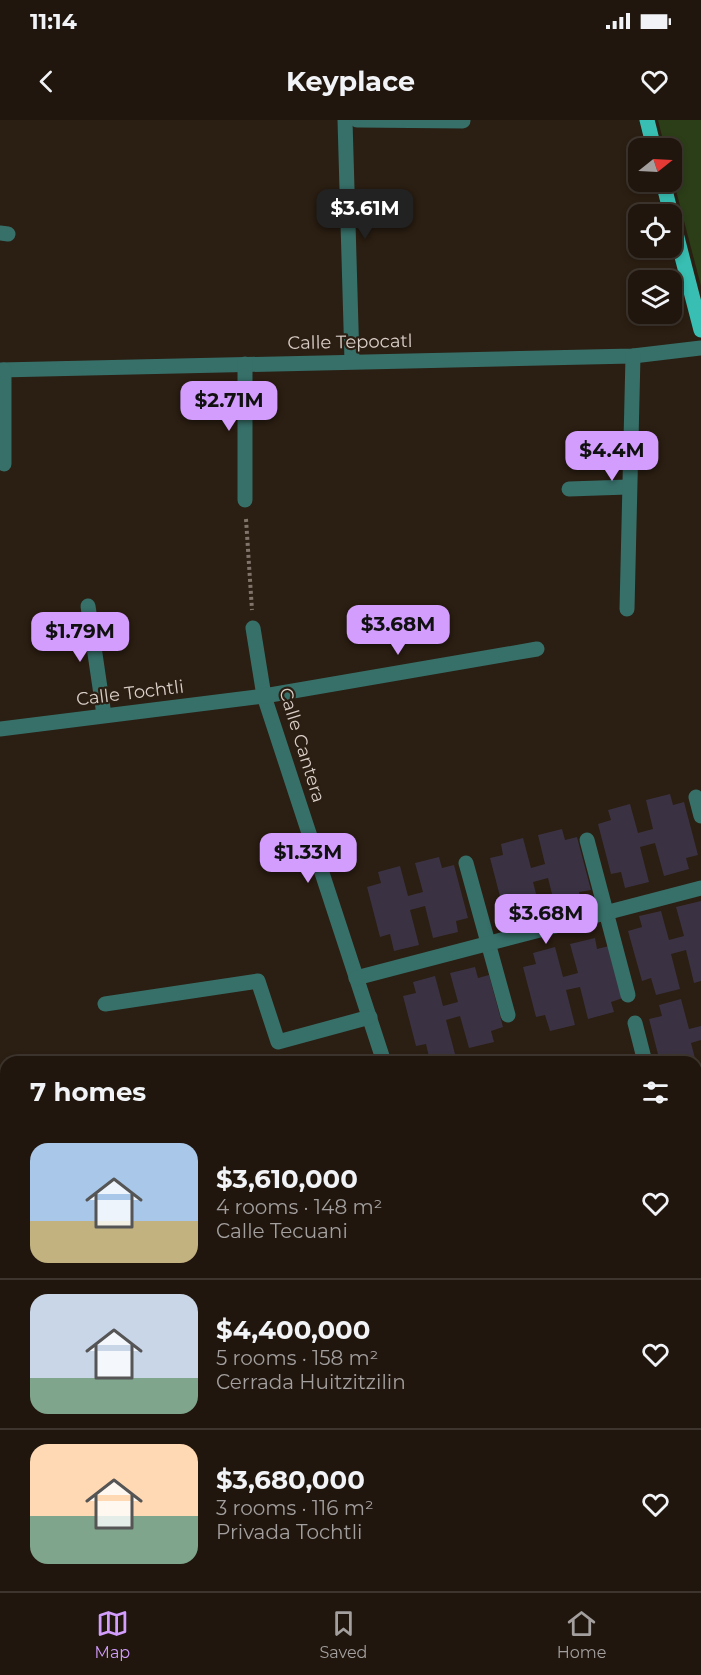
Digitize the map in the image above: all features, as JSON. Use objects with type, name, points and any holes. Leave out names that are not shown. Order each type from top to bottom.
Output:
[{"type":"main road","points":[[647,120],[652,138]]},
{"type":"main road","points":[[682,255],[701,330]]},
{"type":"street","points":[[345,120],[351,361]]},
{"type":"street","points":[[357,120],[463,121]]},
{"type":"street","name":"Calle Tepocatl","points":[[2,370],[633,356],[701,348]]},
{"type":"street","points":[[627,609],[628,487],[633,356]]},
{"type":"street","points":[[245,364],[245,500]]},
{"type":"street","points":[[2,370],[4,464]]},
{"type":"street","points":[[569,489],[628,487]]},
{"type":"street","points":[[88,606],[105,715]]},
{"type":"street","name":"Calle Cantera","points":[[253,628],[264,696],[382,1056]]},
{"type":"street","name":"Calle Tochtli","points":[[0,729],[264,696],[537,649]]},
{"type":"street","points":[[696,797],[701,816]]},
{"type":"street","points":[[587,840],[628,995]]},
{"type":"street","points":[[466,863],[508,1015]]},
{"type":"street","points":[[356,978],[701,888]]},
{"type":"street","points":[[105,1004],[258,981],[278,1042],[370,1017]]},
{"type":"street","points":[[635,1023],[643,1056]]},
{"type":"path","points":[[245,500],[253,628]]},
{"type":"green space","points":[[658,120],[701,120],[701,286],[682,213],[682,204],[680,204],[676,192],[682,192],[682,138],[662,138]]},
{"type":"building","points":[[670,794],[673,805],[684,802],[698,855],[686,858],[689,869],[664,876],[655,843],[640,847],[649,882],[625,888],[621,872],[611,874],[598,824],[611,820],[608,810],[630,804],[638,833],[653,829],[646,800]]},
{"type":"building","points":[[562,829],[565,840],[577,837],[591,890],[579,892],[581,904],[556,910],[548,878],[533,882],[542,917],[517,923],[513,906],[503,908],[490,858],[503,855],[501,844],[523,838],[531,868],[545,864],[538,835]]},
{"type":"building","points":[[439,857],[442,868],[454,865],[468,918],[456,921],[458,932],[433,938],[425,906],[410,910],[419,945],[394,951],[390,934],[380,937],[367,887],[381,883],[378,872],[400,866],[408,896],[423,892],[415,863]]},
{"type":"building","points":[[701,901],[701,981],[694,983],[686,950],[671,954],[680,989],[656,995],[651,978],[642,981],[628,931],[642,927],[639,916],[661,911],[669,940],[684,936],[676,907]]},
{"type":"building","points":[[595,938],[597,949],[609,946],[623,998],[611,1002],[614,1012],[588,1019],[580,987],[566,990],[575,1025],[550,1031],[545,1015],[536,1017],[523,967],[536,964],[533,953],[555,947],[563,977],[578,973],[570,944]]},
{"type":"building","points":[[475,967],[478,978],[489,975],[503,1027],[491,1031],[494,1042],[469,1048],[460,1016],[446,1020],[455,1054],[429,1056],[426,1044],[416,1046],[403,996],[416,993],[413,982],[435,976],[443,1006],[458,1002],[450,973]]},
{"type":"building","points":[[681,999],[689,1029],[701,1026],[701,1040],[691,1043],[694,1056],[658,1056],[649,1019],[662,1016],[659,1005]]}]
